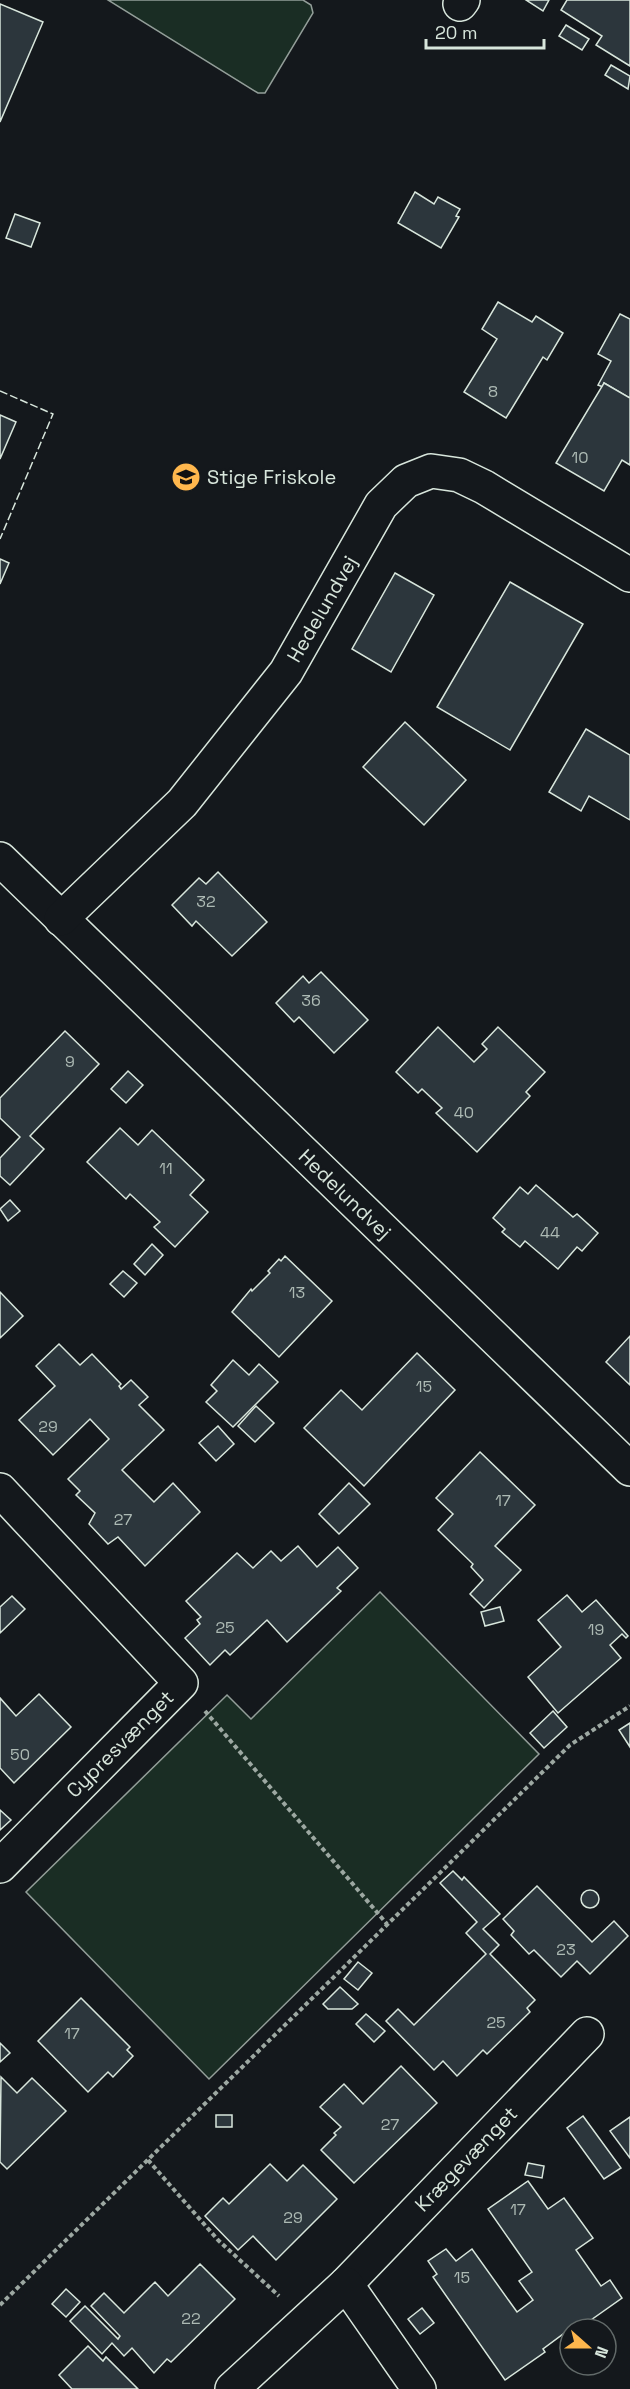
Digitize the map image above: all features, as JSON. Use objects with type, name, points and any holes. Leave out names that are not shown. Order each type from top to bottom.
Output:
[{"type":"street","name":"Hedelundvej","points":[[61,918],[182,803],[286,672],[381,505],[406,481],[431,471],[459,475],[484,487],[630,575]]},
{"type":"street","name":"Hedelundvej","points":[[0,859],[630,1469]]},
{"type":"street","name":"Cypresvænget","points":[[0,1490],[181,1683],[0,1866]]},
{"type":"street","name":"Krægevænget","points":[[232,2389],[346,2284],[587,2034]]},
{"type":"street","points":[[346,2284],[419,2389]]},
{"type":"path","points":[[181,1683],[388,1924]]},
{"type":"path","points":[[0,2305],[570,1745],[630,1706]]},
{"type":"path","points":[[148,2160],[218,2240],[305,2322]]},
{"type":"green space","points":[[108,0],[303,0],[311,5],[313,13],[265,93],[258,93]]},
{"type":"green space","points":[[380,1592],[539,1754],[209,2079],[26,1892],[227,1695],[251,1719]]},
{"type":"building","points":[[526,0],[549,0],[543,11]]},
{"type":"building","points":[[567,0],[630,0],[630,66],[596,45],[602,36],[561,10]]},
{"type":"building","points":[[0,4],[43,22],[0,122]]},
{"type":"building","points":[[566,25],[589,39],[582,50],[559,36]]},
{"type":"building","points":[[611,65],[630,76],[628,89],[605,75]]},
{"type":"building","points":[[415,192],[434,204],[438,197],[460,209],[456,216],[459,217],[441,248],[398,223]]},
{"type":"building","points":[[15,214],[40,223],[31,247],[6,238]]},
{"type":"building","points":[[498,302],[532,322],[536,316],[563,333],[547,360],[543,357],[506,418],[464,392],[497,339],[482,329]]},
{"type":"building","points":[[620,314],[630,319],[630,398],[604,383],[603,387],[598,385],[611,361],[598,354]]},
{"type":"building","points":[[604,383],[630,398],[630,465],[622,460],[604,491],[556,463]]},
{"type":"building","points":[[0,415],[16,422],[0,459]]},
{"type":"building","points":[[0,559],[9,563],[0,584]]},
{"type":"building","points":[[395,573],[434,595],[391,672],[352,649]]},
{"type":"building","points":[[510,582],[583,624],[510,750],[437,707]]},
{"type":"building","points":[[405,722],[466,780],[424,825],[363,767]]},
{"type":"building","points":[[586,729],[630,755],[630,820],[589,796],[581,811],[549,792]]},
{"type":"building","points":[[218,872],[267,922],[232,956],[196,921],[192,926],[172,905],[199,878],[206,884]]},
{"type":"building","points":[[321,972],[368,1020],[334,1053],[299,1017],[294,1022],[276,1003],[303,976],[309,983]]},
{"type":"building","points":[[438,1027],[474,1062],[487,1049],[482,1044],[498,1027],[545,1072],[526,1092],[530,1096],[477,1152],[436,1113],[442,1108],[422,1089],[418,1093],[396,1072]]},
{"type":"building","points":[[65,1031],[99,1064],[30,1136],[44,1149],[10,1185],[0,1176],[0,1158],[20,1137],[0,1118],[0,1098]]},
{"type":"building","points":[[128,1071],[143,1085],[126,1103],[111,1089]]},
{"type":"building","points":[[120,1128],[138,1145],[152,1130],[204,1180],[190,1195],[208,1212],[175,1247],[154,1227],[160,1222],[130,1194],[126,1199],[87,1162]]},
{"type":"building","points":[[536,1185],[573,1217],[577,1214],[598,1233],[582,1251],[577,1247],[558,1269],[525,1241],[520,1247],[502,1232],[505,1229],[493,1218],[520,1187],[528,1194]]},
{"type":"building","points":[[10,1200],[20,1211],[8,1221],[0,1209]]},
{"type":"building","points":[[152,1244],[163,1255],[145,1275],[134,1264]]},
{"type":"building","points":[[285,1256],[332,1301],[279,1357],[232,1312],[251,1289],[252,1291],[270,1273],[268,1271],[279,1259],[281,1261]]},
{"type":"building","points":[[123,1271],[137,1283],[124,1297],[110,1284]]},
{"type":"building","points":[[0,1292],[23,1316],[0,1338]]},
{"type":"building","points":[[630,1336],[630,1385],[606,1362]]},
{"type":"building","points":[[59,1344],[80,1365],[92,1354],[121,1384],[119,1386],[121,1389],[131,1380],[148,1397],[139,1405],[164,1430],[122,1470],[154,1502],[173,1483],[200,1512],[145,1566],[118,1537],[108,1544],[89,1524],[95,1513],[76,1495],[80,1491],[68,1479],[109,1439],[90,1419],[53,1455],[19,1420],[55,1386],[36,1366]]},
{"type":"building","points":[[417,1353],[455,1390],[364,1486],[304,1428],[341,1390],[362,1410]]},
{"type":"building","points":[[233,1360],[249,1375],[259,1364],[278,1382],[233,1427],[206,1402],[217,1391],[211,1385]]},
{"type":"building","points":[[256,1406],[274,1423],[255,1442],[238,1426]]},
{"type":"building","points":[[218,1426],[234,1444],[216,1461],[199,1443]]},
{"type":"building","points":[[480,1452],[535,1505],[495,1546],[521,1570],[484,1608],[470,1594],[483,1580],[471,1567],[473,1564],[438,1530],[453,1514],[436,1498]]},
{"type":"building","points":[[349,1483],[370,1504],[339,1534],[319,1514]]},
{"type":"building","points":[[298,1546],[317,1567],[338,1547],[358,1568],[337,1588],[341,1591],[287,1642],[267,1620],[230,1655],[225,1650],[210,1665],[185,1638],[200,1624],[197,1620],[201,1617],[186,1601],[237,1553],[253,1568],[271,1551],[281,1561]]},
{"type":"building","points":[[567,1595],[582,1612],[596,1600],[628,1636],[626,1638],[622,1634],[610,1645],[621,1658],[558,1713],[528,1677],[561,1647],[538,1620]]},
{"type":"building","points":[[12,1596],[25,1609],[0,1633],[0,1607]]},
{"type":"building","points":[[500,1607],[504,1621],[485,1626],[481,1612]]},
{"type":"building","points":[[39,1694],[71,1727],[14,1783],[0,1768],[0,1698],[16,1716]]},
{"type":"building","points":[[553,1711],[567,1727],[544,1748],[530,1733]]},
{"type":"building","points":[[630,1723],[630,1747],[619,1730]]},
{"type":"building","points":[[0,1810],[11,1820],[0,1830]]},
{"type":"building","points":[[453,1871],[462,1880],[464,1877],[500,1914],[483,1929],[499,1945],[490,1954],[535,2000],[527,2008],[530,2012],[487,2054],[483,2050],[457,2076],[443,2061],[434,2070],[386,2021],[398,2009],[414,2025],[486,1954],[466,1933],[477,1922],[440,1883]]},
{"type":"building","points":[[537,1886],[592,1942],[614,1921],[628,1936],[590,1974],[577,1961],[561,1977],[534,1950],[529,1954],[511,1935],[514,1931],[503,1919]]},
{"type":"building","points":[[586,1890],[594,1890],[599,1895],[597,1906],[586,1908],[581,1903],[581,1895]]},
{"type":"building","points":[[358,1962],[372,1973],[358,1990],[344,1979]]},
{"type":"building","points":[[340,1987],[358,2004],[352,2009],[328,2009],[323,2004]]},
{"type":"building","points":[[81,1998],[130,2047],[127,2050],[133,2056],[113,2077],[108,2072],[88,2092],[38,2041]]},
{"type":"building","points":[[366,2014],[385,2031],[374,2042],[356,2024]]},
{"type":"building","points":[[0,2043],[10,2053],[0,2062]]},
{"type":"building","points":[[401,2066],[437,2103],[354,2183],[321,2150],[341,2127],[320,2107],[344,2084],[363,2104]]},
{"type":"building","points":[[1,2077],[17,2093],[32,2078],[66,2111],[7,2169],[0,2162]]},
{"type":"building","points":[[216,2115],[232,2115],[232,2127],[216,2127]]},
{"type":"building","points":[[583,2116],[621,2168],[604,2179],[567,2128]]},
{"type":"building","points":[[630,2117],[630,2158],[610,2131]]},
{"type":"building","points":[[528,2163],[544,2166],[542,2178],[525,2175]]},
{"type":"building","points":[[270,2164],[287,2181],[303,2165],[337,2199],[276,2260],[253,2236],[238,2250],[205,2216],[223,2198],[229,2204]]},
{"type":"building","points":[[528,2181],[548,2209],[564,2198],[593,2238],[576,2250],[601,2286],[610,2280],[622,2298],[595,2317],[558,2317],[558,2338],[543,2349],[545,2352],[505,2380],[433,2277],[437,2274],[428,2261],[446,2249],[456,2261],[472,2249],[517,2312],[533,2300],[519,2281],[532,2272],[488,2209]]},
{"type":"building","points":[[200,2264],[235,2299],[171,2362],[167,2359],[154,2373],[132,2348],[124,2356],[112,2343],[102,2354],[70,2321],[85,2306],[118,2339],[120,2336],[91,2306],[104,2293],[124,2313],[155,2282],[168,2296]]},
{"type":"building","points":[[66,2289],[80,2302],[66,2317],[52,2304]]},
{"type":"building","points":[[422,2308],[434,2323],[420,2334],[408,2319]]},
{"type":"building","points":[[88,2346],[103,2361],[106,2357],[138,2389],[72,2389],[59,2375]]},
{"type":"fence","points":[[0,391],[53,414],[0,539]]},
{"type":"place","name":"Stige Friskole","points":[[186,477]]}]
